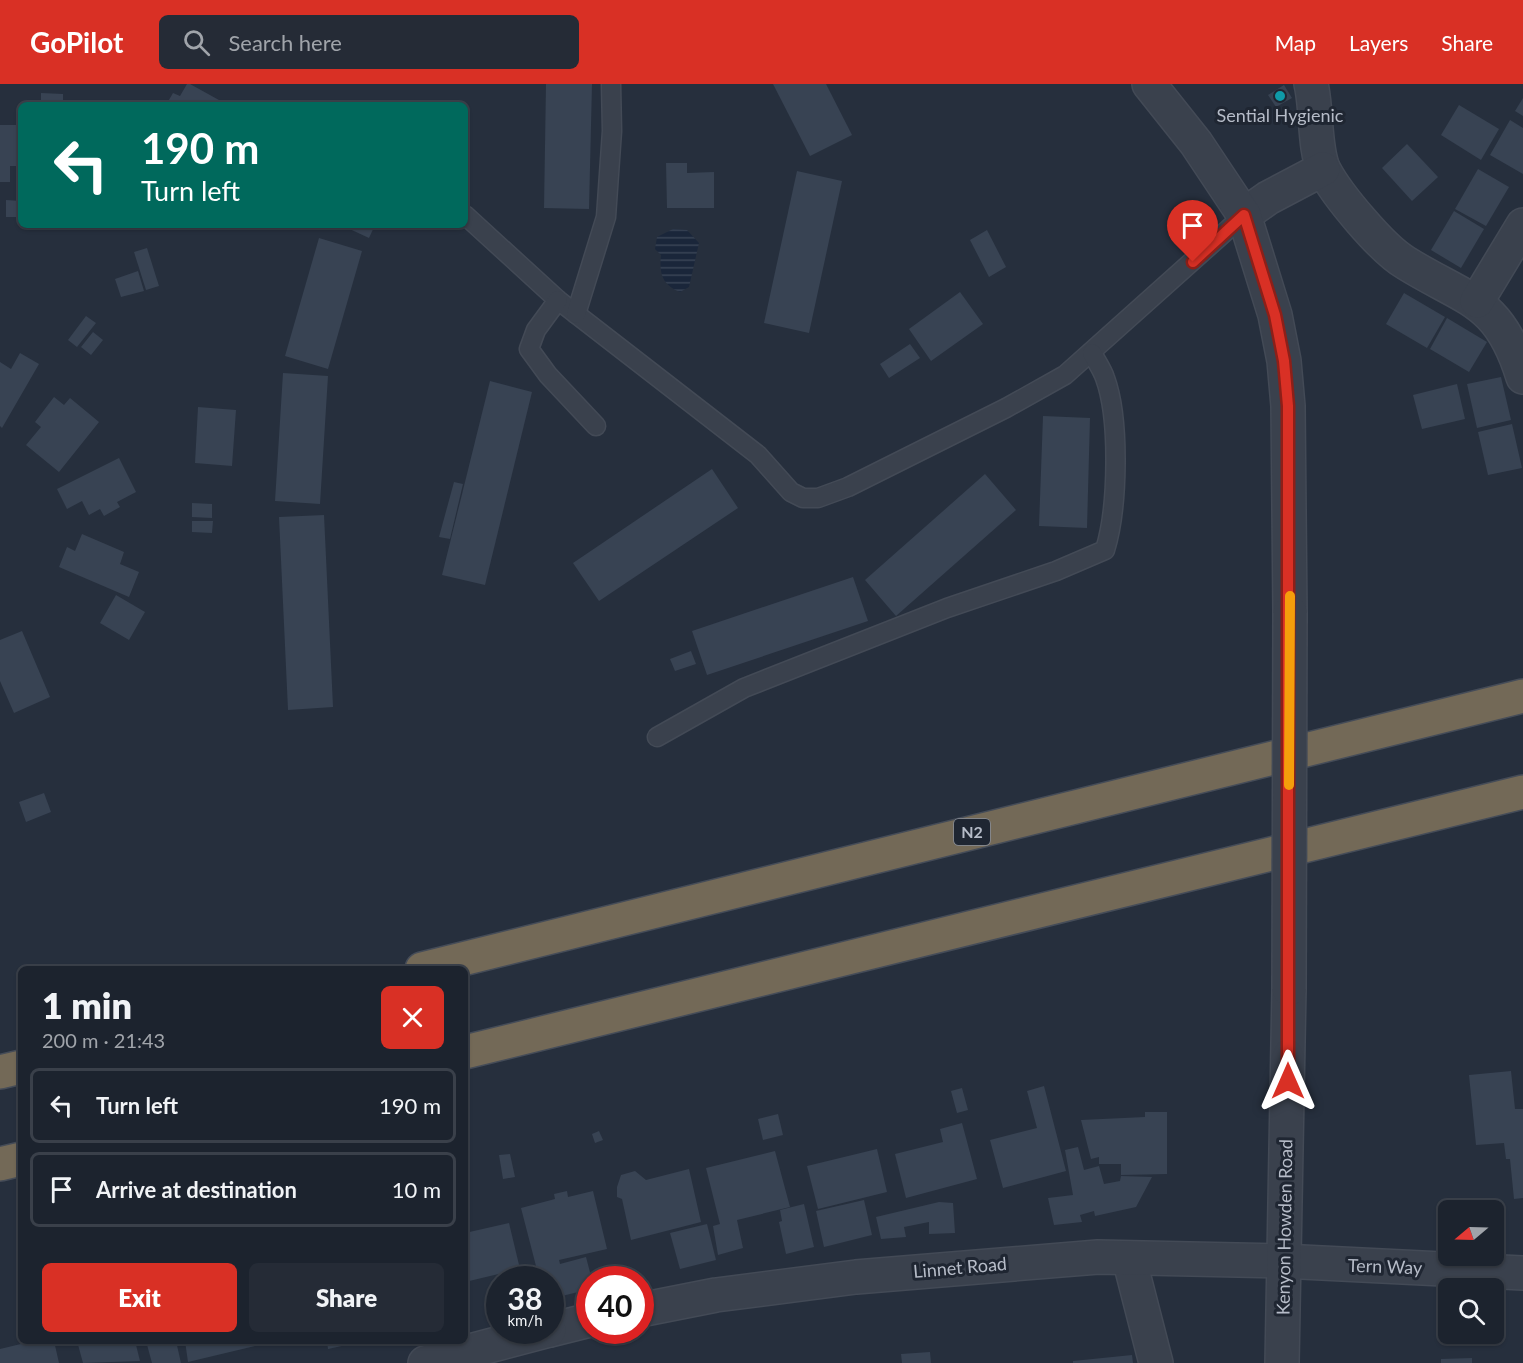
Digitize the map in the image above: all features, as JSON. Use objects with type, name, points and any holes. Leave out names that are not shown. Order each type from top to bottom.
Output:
[{"type":"highway","name":"N2","points":[[434,966],[1523,696]]},
{"type":"highway","points":[[468,1051],[1523,792]]},
{"type":"highway","points":[[0,1072],[18,1068]]},
{"type":"highway","points":[[0,1164],[18,1159]]},
{"type":"street","name":"Kenyon Howden Road","points":[[1149,84],[1196,143],[1244,215],[1272,304],[1284,361],[1288,406],[1290,613],[1288,1104],[1282,1261],[1282,1363]]},
{"type":"street","points":[[1311,84],[1323,169],[1350,207],[1403,262],[1477,301],[1500,325],[1513,348],[1523,377]]},
{"type":"street","points":[[1244,215],[1268,198],[1323,169]]},
{"type":"street","points":[[1477,301],[1523,225]]},
{"type":"street","name":"Linnet Road","points":[[654,1307],[716,1295],[856,1278],[1075,1258],[1282,1261]]},
{"type":"street","points":[[1129,1258],[1156,1363]]},
{"type":"street","name":"Tern Way","points":[[1282,1261],[1523,1273]]},
{"type":"street","points":[[425,1363],[497,1344]]},
{"type":"lane","points":[[576,314],[606,217],[612,131],[611,84]]},
{"type":"lane","points":[[468,218],[558,300],[758,454],[791,492],[803,498],[832,494],[996,413],[1065,375],[1244,215]]},
{"type":"lane","points":[[558,300],[536,330],[529,349],[548,375],[596,426]]},
{"type":"lane","points":[[657,737],[744,688],[947,608],[1056,571],[1105,550],[1112,515],[1116,451],[1111,398],[1105,377],[1092,353]]},
{"type":"water","points":[[673,229],[687,230],[699,243],[689,287],[680,292],[669,286],[663,278],[661,255],[655,249],[657,237]]},
{"type":"building","points":[[187,84],[190,84],[223,102],[168,102],[173,93],[180,96]]},
{"type":"building","points":[[546,84],[592,84],[589,209],[544,208]]},
{"type":"building","points":[[773,84],[826,84],[852,135],[810,156]]},
{"type":"building","name":"Sential Hygienic","points":[[1284,85],[1292,98],[1276,107],[1268,95]]},
{"type":"building","points":[[41,93],[63,94],[63,102],[41,102]]},
{"type":"building","points":[[1523,98],[1523,116],[1515,111]]},
{"type":"building","points":[[1459,105],[1499,129],[1481,160],[1441,135]]},
{"type":"building","points":[[1510,120],[1523,128],[1523,174],[1490,155]]},
{"type":"building","points":[[0,125],[18,125],[18,166],[10,166],[10,182],[0,182]]},
{"type":"building","points":[[1407,144],[1438,177],[1412,201],[1382,168]]},
{"type":"building","points":[[666,163],[687,163],[687,173],[714,172],[714,208],[667,208]]},
{"type":"building","points":[[1478,169],[1509,187],[1486,226],[1455,209]]},
{"type":"building","points":[[797,171],[842,181],[809,333],[764,323]]},
{"type":"building","points":[[6,200],[18,201],[18,217],[6,217]]},
{"type":"building","points":[[1454,211],[1484,229],[1461,268],[1431,250]]},
{"type":"building","points":[[347,228],[374,228],[369,238]]},
{"type":"building","points":[[987,230],[1006,267],[989,277],[970,240]]},
{"type":"building","points":[[319,238],[362,251],[328,369],[285,356]]},
{"type":"building","points":[[147,248],[159,286],[146,290],[134,252]]},
{"type":"building","points":[[138,271],[144,291],[121,297],[115,279]]},
{"type":"building","points":[[960,292],[983,324],[931,361],[909,329]]},
{"type":"building","points":[[1404,293],[1445,317],[1427,348],[1386,324]]},
{"type":"building","points":[[86,316],[96,323],[77,347],[68,340]]},
{"type":"building","points":[[1447,318],[1487,342],[1469,372],[1430,349]]},
{"type":"building","points":[[93,332],[103,340],[91,355],[81,347]]},
{"type":"building","points":[[910,344],[920,358],[889,378],[880,364]]},
{"type":"building","points":[[20,353],[39,364],[2,428],[0,426],[0,362],[11,369]]},
{"type":"building","points":[[283,373],[328,376],[320,504],[275,501]]},
{"type":"building","points":[[1501,377],[1511,420],[1477,428],[1467,384]]},
{"type":"building","points":[[490,381],[532,392],[485,585],[442,575]]},
{"type":"building","points":[[1457,384],[1465,419],[1422,429],[1413,395]]},
{"type":"building","points":[[54,397],[64,405],[70,398],[99,422],[59,472],[26,445],[41,427],[35,422]]},
{"type":"building","points":[[198,407],[236,410],[232,466],[195,463]]},
{"type":"building","points":[[1043,416],[1090,418],[1087,528],[1039,526]]},
{"type":"building","points":[[1512,424],[1522,468],[1488,475],[1478,432]]},
{"type":"building","points":[[119,458],[136,492],[117,502],[120,507],[104,516],[100,509],[89,515],[82,501],[67,509],[57,489]]},
{"type":"building","points":[[712,469],[738,508],[599,601],[573,563]]},
{"type":"building","points":[[985,474],[1016,510],[896,616],[865,580]]},
{"type":"building","points":[[454,482],[463,484],[450,539],[439,537]]},
{"type":"building","points":[[192,503],[212,504],[212,518],[192,517]]},
{"type":"building","points":[[324,515],[333,707],[288,710],[279,517]]},
{"type":"building","points":[[192,521],[213,521],[212,533],[192,532]]},
{"type":"building","points":[[82,534],[124,552],[120,564],[139,572],[129,597],[59,567],[67,547],[75,551]]},
{"type":"building","points":[[853,577],[868,621],[707,675],[692,631]]},
{"type":"building","points":[[116,595],[145,612],[129,640],[100,623]]},
{"type":"building","points":[[22,631],[50,697],[14,713],[0,681],[0,640]]},
{"type":"building","points":[[691,651],[696,664],[675,671],[670,659]]},
{"type":"building","points":[[44,793],[51,812],[26,822],[19,802]]},
{"type":"building","points":[[1511,1071],[1515,1109],[1523,1109],[1523,1198],[1514,1199],[1510,1159],[1506,1159],[1504,1143],[1476,1145],[1469,1075]]},
{"type":"building","points":[[1044,1086],[1066,1171],[1003,1188],[990,1140],[1037,1128],[1027,1091]]},
{"type":"building","points":[[962,1088],[968,1110],[957,1113],[951,1091]]},
{"type":"building","points":[[1145,1112],[1167,1112],[1167,1174],[1121,1175],[1121,1164],[1099,1164],[1099,1157],[1091,1159],[1081,1120],[1145,1117]]},
{"type":"building","points":[[778,1114],[783,1135],[763,1140],[758,1119]]},
{"type":"building","points":[[962,1123],[977,1179],[906,1198],[895,1154],[943,1142],[940,1129]]},
{"type":"building","points":[[599,1131],[603,1140],[595,1143],[592,1134]]},
{"type":"building","points":[[1078,1147],[1084,1170],[1099,1166],[1104,1184],[1120,1181],[1121,1176],[1152,1177],[1136,1207],[1095,1216],[1094,1211],[1080,1215],[1082,1222],[1054,1225],[1048,1198],[1073,1195],[1065,1150]]},
{"type":"building","points":[[877,1149],[887,1192],[818,1209],[807,1166]]},
{"type":"building","points":[[775,1151],[790,1207],[737,1220],[743,1248],[718,1255],[713,1226],[720,1224],[706,1168]]},
{"type":"building","points":[[510,1154],[515,1177],[503,1179],[499,1155]]},
{"type":"building","points":[[689,1169],[701,1222],[631,1240],[622,1199],[617,1197],[621,1175],[635,1171],[646,1180]]},
{"type":"building","points":[[567,1191],[568,1197],[593,1191],[607,1249],[559,1260],[560,1264],[586,1257],[588,1266],[576,1266],[576,1292],[564,1296],[564,1266],[536,1266],[521,1208],[555,1199],[554,1194]]},
{"type":"building","points":[[864,1200],[872,1235],[824,1247],[816,1211]]},
{"type":"building","points":[[939,1202],[953,1203],[955,1233],[929,1234],[929,1222],[904,1227],[906,1237],[881,1239],[876,1217]]},
{"type":"building","points":[[804,1204],[814,1247],[786,1254],[779,1222],[782,1221],[780,1210]]},
{"type":"building","points":[[509,1223],[519,1266],[486,1266],[486,1277],[468,1281],[468,1232]]},
{"type":"building","points":[[707,1224],[716,1260],[680,1269],[670,1233]]},
{"type":"building","points":[[21,1344],[55,1344],[59,1363],[0,1363],[0,1349]]},
{"type":"building","points":[[78,1344],[136,1344],[140,1361],[83,1363]]},
{"type":"building","points":[[147,1344],[177,1344],[181,1363],[152,1363]]},
{"type":"building","points":[[185,1344],[255,1344],[255,1346],[188,1362]]},
{"type":"building","points":[[327,1344],[351,1344],[328,1349]]},
{"type":"building","points":[[930,1352],[931,1363],[902,1363],[901,1354]]},
{"type":"building","points":[[1132,1355],[1133,1363],[1073,1363],[1073,1361]]},
{"type":"building","points":[[1472,1358],[1472,1363],[1441,1363],[1441,1359]]},
{"type":"slow traffic","points":[[1289,785],[1290,596]]},
{"type":"place","name":"Sential Hygienic","points":[[1280,96]]},
{"type":"route","points":[[1193,262],[1244,215],[1275,315],[1284,361],[1288,406],[1290,613],[1288,1081]]}]
